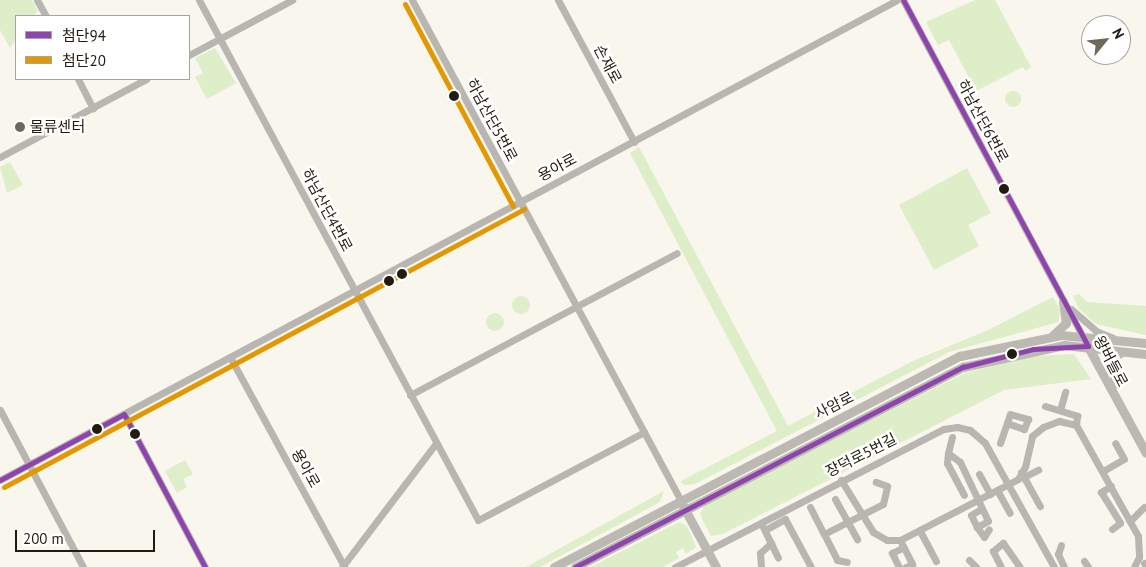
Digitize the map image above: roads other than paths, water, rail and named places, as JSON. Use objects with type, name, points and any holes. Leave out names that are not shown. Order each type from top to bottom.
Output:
[{"type":"main road","points":[[1053,336],[1066,323],[1064,301]]},
{"type":"main road","name":"사암로","points":[[554,567],[680,499],[960,356],[1053,336],[1081,334],[1146,343]]},
{"type":"main road","name":"왕버들로","points":[[1081,334],[1146,454]]},
{"type":"main road","name":"사암로","points":[[575,567],[685,508],[963,367],[1033,349],[1088,346],[1146,354]]},
{"type":"main road","points":[[1117,400],[1107,360],[1127,351]]},
{"type":"main road","points":[[680,499],[716,567]]},
{"type":"street","points":[[37,0],[45,15]]},
{"type":"street","name":"하남산단4번로","points":[[199,0],[478,520],[644,432]]},
{"type":"street","points":[[190,54],[292,0]]},
{"type":"street","name":"하남산단5번로","points":[[412,0],[680,499]]},
{"type":"street","name":"손재로","points":[[558,0],[634,142]]},
{"type":"street","name":"용아로","points":[[0,480],[897,0]]},
{"type":"street","name":"하남산단6번로","points":[[903,0],[1081,334]]},
{"type":"street","points":[[79,80],[93,108]]},
{"type":"street","points":[[0,157],[144,80]]},
{"type":"street","points":[[410,395],[677,253]]},
{"type":"street","points":[[1064,301],[1091,328],[1116,338]]},
{"type":"street","name":"용아로","points":[[230,356],[343,566]]},
{"type":"street","points":[[1060,410],[1065,392]]},
{"type":"street","points":[[1045,406],[1077,416],[1076,425],[1130,521],[1139,542],[1141,564]]},
{"type":"street","points":[[0,410],[83,567]]},
{"type":"street","points":[[124,414],[205,567]]},
{"type":"street","points":[[1000,444],[1010,414],[1028,419],[1024,429]]},
{"type":"street","points":[[1040,506],[1023,475],[1032,436],[1059,421],[1076,425]]},
{"type":"street","points":[[1007,423],[1024,429],[1032,436]]},
{"type":"street","name":"장덕로5번길","points":[[675,567],[841,480],[944,429],[957,427],[982,438],[1054,567]]},
{"type":"street","points":[[952,437],[947,463],[964,495]]},
{"type":"street","points":[[343,566],[436,443]]},
{"type":"street","points":[[1103,471],[1124,459],[1115,443]]},
{"type":"street","points":[[948,453],[960,462],[988,521],[977,527]]},
{"type":"street","points":[[899,567],[892,552],[902,543],[920,531],[1023,475],[1038,470]]},
{"type":"street","points":[[979,474],[990,494]]},
{"type":"street","points":[[841,480],[860,515],[876,535],[902,543],[912,564],[906,567]]},
{"type":"street","points":[[824,534],[882,504],[887,486],[876,482]]},
{"type":"street","points":[[1111,486],[1101,492],[1120,523],[1112,529]]},
{"type":"street","points":[[997,490],[1010,513]]},
{"type":"street","points":[[835,499],[857,539]]},
{"type":"street","points":[[810,507],[838,560],[847,562]]},
{"type":"street","points":[[1130,521],[1142,518],[1138,510],[1144,507]]},
{"type":"street","points":[[981,509],[971,515],[984,537],[989,528]]},
{"type":"street","points":[[765,530],[785,519],[811,567]]},
{"type":"street","points":[[761,522],[778,558]]},
{"type":"street","points":[[920,531],[936,561]]},
{"type":"street","points":[[761,567],[760,553],[771,543]]},
{"type":"street","points":[[1001,567],[993,553],[1003,543],[1020,567]]},
{"type":"street","points":[[1061,545],[1058,554],[1064,567]]},
{"type":"street","points":[[969,560],[976,567]]},
{"type":"place","name":"물류센터","points":[[20,127]]}]
